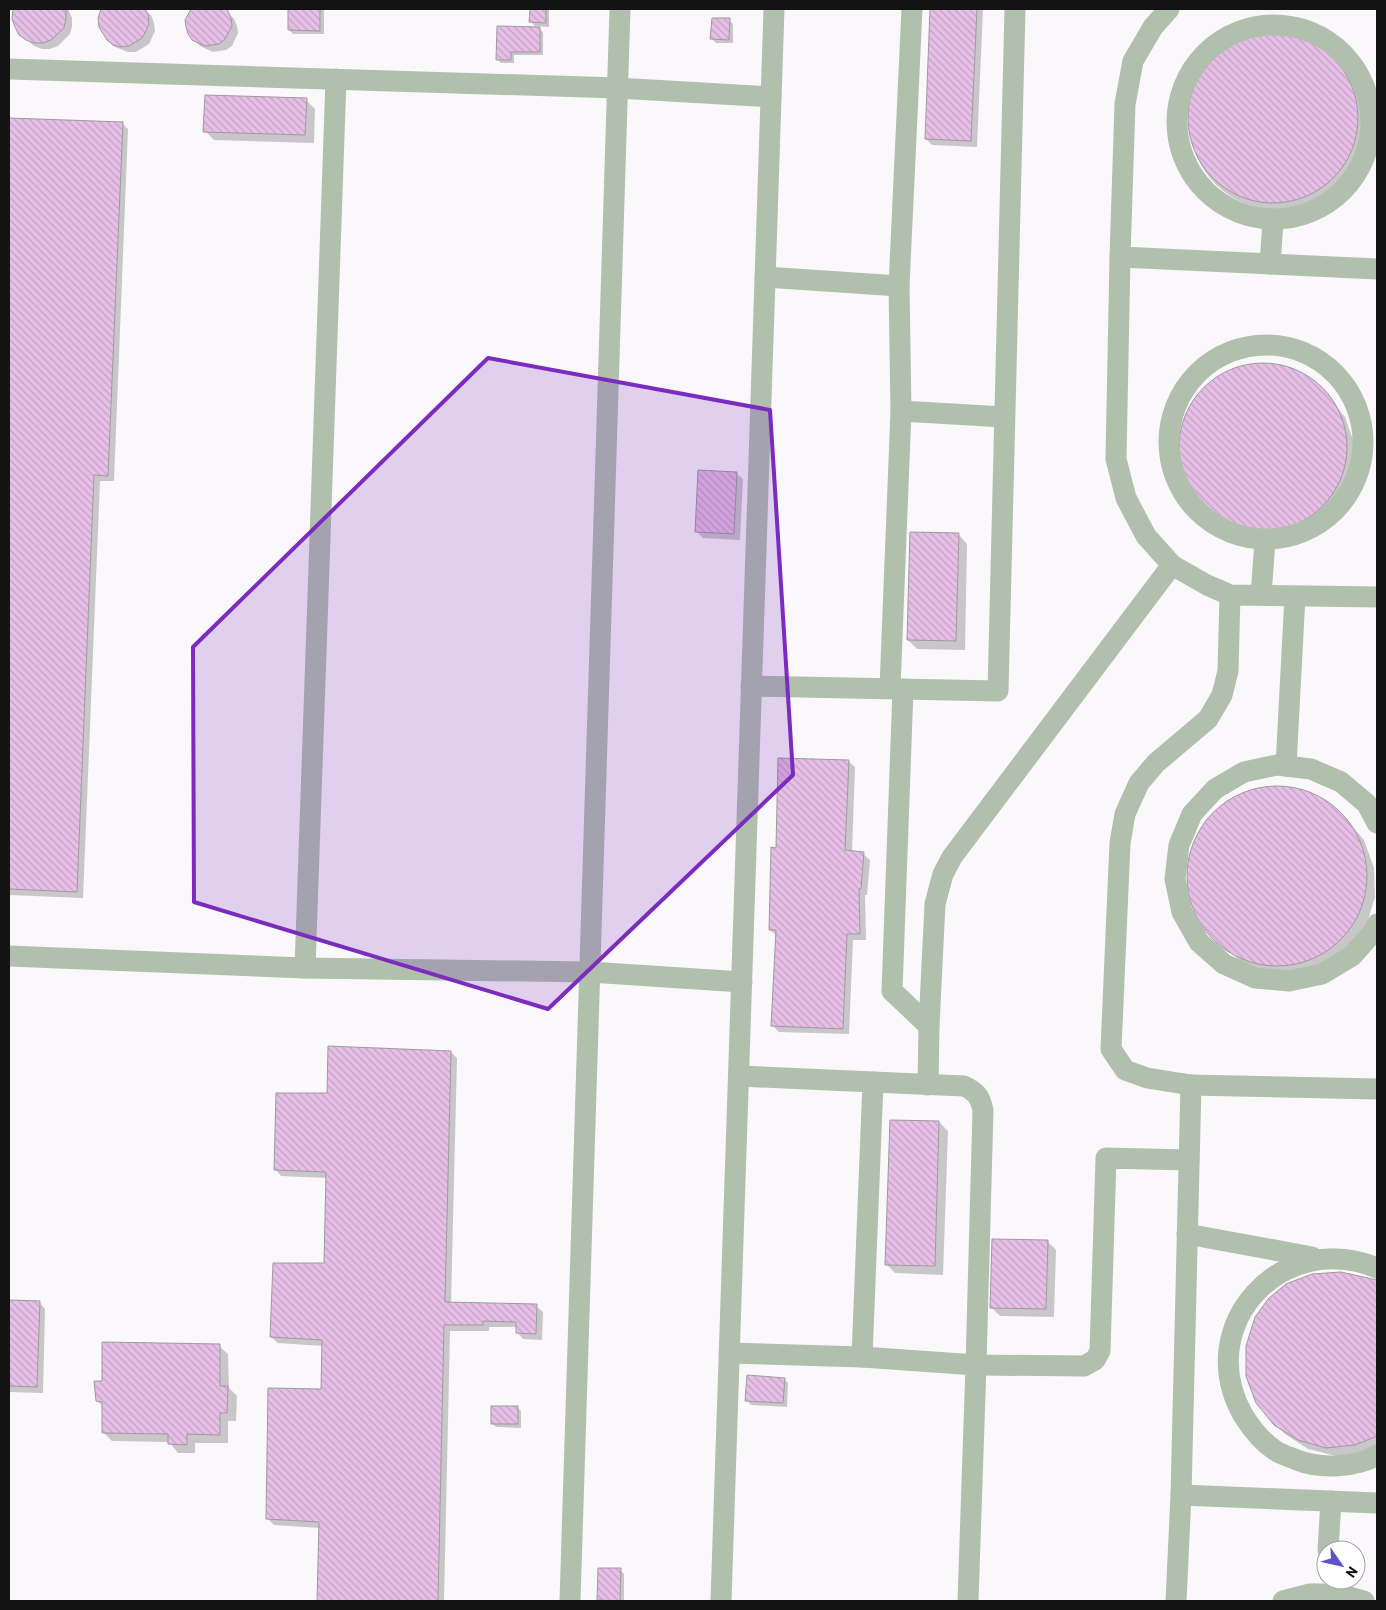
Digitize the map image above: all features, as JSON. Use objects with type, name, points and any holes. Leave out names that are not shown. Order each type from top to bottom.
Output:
[{"type":"lane","points":[[570,1601],[620,9]]},
{"type":"lane","points":[[721,1601],[774,9]]},
{"type":"lane","points":[[912,9],[899,286],[901,411],[892,992],[930,1026]]},
{"type":"lane","points":[[752,686],[998,691],[1015,9]]},
{"type":"lane","points":[[1169,9],[1154,27],[1133,61],[1125,104],[1116,459],[1126,498],[1146,536],[1172,565],[1207,585],[1230,595],[1377,597]]},
{"type":"lane","points":[[1270,24],[1301,28],[1329,41],[1351,62],[1366,90],[1372,120],[1367,151],[1348,185],[1332,201],[1304,216],[1273,221],[1240,215],[1211,198],[1189,173],[1178,141],[1177,125],[1177,108],[1188,76],[1208,49],[1237,32],[1270,24]]},
{"type":"lane","points":[[9,69],[617,88],[771,97]]},
{"type":"lane","points":[[305,968],[336,79]]},
{"type":"lane","points":[[1270,264],[1273,221]]},
{"type":"lane","points":[[1120,257],[1377,269]]},
{"type":"lane","points":[[765,277],[899,286]]},
{"type":"lane","points":[[1262,344],[1293,348],[1321,361],[1343,382],[1358,410],[1364,440],[1359,471],[1345,499],[1324,521],[1296,536],[1265,541],[1232,535],[1203,518],[1181,493],[1170,461],[1169,444],[1169,428],[1180,396],[1201,370],[1229,352],[1262,344]]},
{"type":"lane","points":[[901,411],[1004,417]]},
{"type":"lane","points":[[1262,595],[1265,541]]},
{"type":"lane","points":[[928,1085],[935,904],[943,874],[952,856],[1172,565]]},
{"type":"lane","points":[[1230,595],[1228,671],[1222,695],[1208,719],[1156,763],[1139,783],[1126,814],[1120,843],[1111,1048],[1125,1070],[1147,1078],[1191,1085],[1377,1089]]},
{"type":"lane","points":[[1286,766],[1295,596]]},
{"type":"lane","points":[[1377,822],[1367,804],[1342,782],[1311,768],[1277,765],[1244,772],[1215,789],[1192,814],[1178,845],[1175,879],[1182,912],[1199,942],[1224,964],[1255,978],[1289,981],[1322,974],[1352,956],[1374,931],[1377,924]]},
{"type":"lane","points":[[9,956],[305,968],[590,972],[742,982]]},
{"type":"lane","points":[[738,1076],[964,1086],[974,1090],[980,1098],[982,1110],[976,1365],[968,1601]]},
{"type":"lane","points":[[862,1357],[873,1082]]},
{"type":"lane","points":[[1176,1601],[1181,1496],[1191,1085]]},
{"type":"lane","points":[[729,1353],[862,1357],[976,1365],[1084,1366],[1095,1360],[1100,1351],[1106,1158],[1190,1160]]},
{"type":"lane","points":[[1187,1234],[1319,1258],[1348,1259],[1377,1268]]},
{"type":"lane","points":[[1319,1258],[1290,1266],[1265,1282],[1246,1304],[1232,1334],[1228,1358],[1234,1399],[1250,1428],[1275,1450],[1305,1464],[1338,1467],[1371,1459],[1377,1455]]},
{"type":"lane","points":[[1181,1496],[1377,1502]]},
{"type":"lane","points":[[1328,1540],[1330,1501]]},
{"type":"lane","points":[[1283,1601],[1320,1590]]},
{"type":"lane","points":[[1332,1590],[1339,1594],[1364,1601]]},
{"type":"highlighted area","points":[[488,358],[770,410],[793,775],[548,1009],[194,902],[193,647]]},
{"type":"building","points":[[13,9],[66,9],[64,28],[51,40],[43,43],[34,43],[19,35],[12,19]]},
{"type":"building","points":[[101,9],[145,9],[149,24],[142,38],[129,46],[113,45],[107,40],[99,27],[98,18]]},
{"type":"building","points":[[191,9],[227,9],[232,26],[225,39],[219,44],[205,46],[192,40],[188,34],[185,20]]},
{"type":"building","points":[[288,9],[320,9],[320,31],[288,30]]},
{"type":"building","points":[[530,9],[546,9],[546,23],[529,22]]},
{"type":"building","points":[[930,9],[977,9],[971,141],[925,139]]},
{"type":"building","points":[[712,18],[730,18],[729,40],[710,39]]},
{"type":"building","points":[[497,26],[540,27],[540,52],[511,52],[511,60],[496,60]]},
{"type":"building","points":[[1281,33],[1306,39],[1327,52],[1339,64],[1352,85],[1357,101],[1357,135],[1352,151],[1339,172],[1327,184],[1306,197],[1290,202],[1265,203],[1240,197],[1219,184],[1207,172],[1194,151],[1189,135],[1188,110],[1194,85],[1207,64],[1219,52],[1240,39],[1256,34]]},
{"type":"building","points":[[205,95],[307,98],[305,135],[203,132]]},
{"type":"building","points":[[9,118],[123,122],[108,476],[94,475],[77,892],[9,889]]},
{"type":"building","points":[[1263,363],[1287,367],[1302,373],[1316,382],[1328,394],[1337,408],[1343,423],[1347,447],[1343,471],[1337,486],[1328,500],[1316,512],[1302,521],[1287,527],[1263,531],[1239,527],[1224,521],[1210,512],[1198,500],[1189,486],[1183,471],[1179,447],[1183,423],[1189,408],[1198,394],[1210,382],[1224,373],[1239,367]]},
{"type":"building","points":[[698,470],[737,472],[734,534],[695,532]]},
{"type":"building","points":[[910,532],[959,533],[956,641],[907,640]]},
{"type":"building","points":[[778,758],[849,760],[845,850],[864,852],[861,889],[859,889],[860,934],[847,934],[843,1029],[771,1026],[776,930],[769,930],[771,847],[776,848]]},
{"type":"building","points":[[1277,786],[1295,788],[1311,793],[1327,801],[1341,812],[1352,826],[1360,842],[1365,858],[1367,876],[1365,894],[1360,910],[1352,926],[1341,940],[1327,951],[1311,959],[1295,964],[1277,966],[1259,964],[1243,959],[1227,951],[1213,940],[1202,926],[1194,910],[1189,894],[1187,876],[1189,858],[1194,842],[1202,826],[1213,812],[1227,801],[1243,793],[1259,788]]},
{"type":"building","points":[[328,1046],[451,1051],[445,1302],[537,1304],[536,1334],[516,1333],[516,1322],[483,1321],[483,1325],[444,1325],[438,1601],[317,1601],[319,1522],[266,1519],[268,1388],[321,1389],[322,1340],[270,1337],[273,1263],[324,1263],[326,1172],[274,1170],[276,1093],[327,1093]]},
{"type":"building","points":[[890,1120],[939,1121],[935,1266],[885,1265]]},
{"type":"building","points":[[992,1239],[1048,1240],[1046,1309],[990,1308]]},
{"type":"building","points":[[1341,1272],[1377,1280],[1377,1436],[1355,1445],[1326,1448],[1298,1440],[1274,1425],[1256,1403],[1246,1376],[1246,1346],[1255,1317],[1269,1298],[1286,1284],[1312,1274]]},
{"type":"building","points":[[9,1300],[40,1301],[37,1387],[9,1386]]},
{"type":"building","points":[[102,1342],[220,1344],[220,1386],[228,1386],[227,1413],[220,1413],[220,1435],[187,1434],[187,1445],[168,1444],[168,1434],[102,1433],[102,1402],[96,1401],[94,1381],[102,1381]]},
{"type":"building","points":[[747,1375],[785,1378],[783,1403],[745,1401]]},
{"type":"building","points":[[491,1406],[518,1406],[518,1424],[491,1424]]},
{"type":"building","points":[[598,1568],[621,1568],[620,1601],[597,1600]]}]
